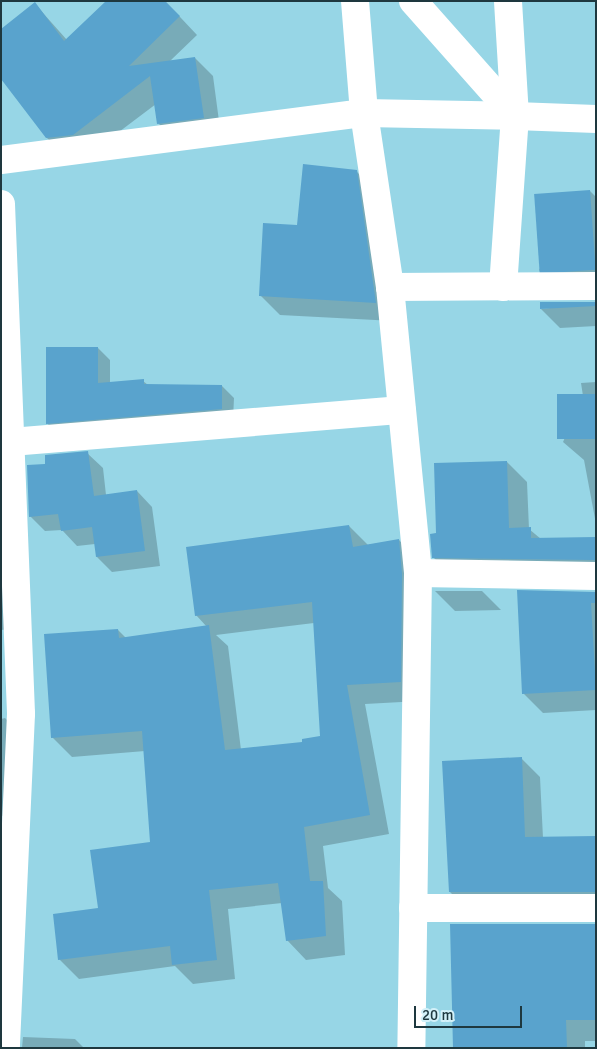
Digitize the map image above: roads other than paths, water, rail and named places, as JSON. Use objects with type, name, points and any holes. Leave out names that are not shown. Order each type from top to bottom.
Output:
[{"type":"street","points":[[355,1],[364,113],[390,287],[418,573],[411,1048]]},
{"type":"street","points":[[412,1],[515,116]]},
{"type":"street","points":[[503,287],[515,116],[508,1]]},
{"type":"street","points":[[1,160],[364,113],[596,119]]},
{"type":"street","points":[[1,204],[11,442],[11,714],[6,1048]]},
{"type":"street","points":[[390,287],[596,286]]},
{"type":"street","points":[[11,442],[402,410]]},
{"type":"street","points":[[418,573],[596,576]]},
{"type":"street","points":[[413,908],[596,908]]}]
